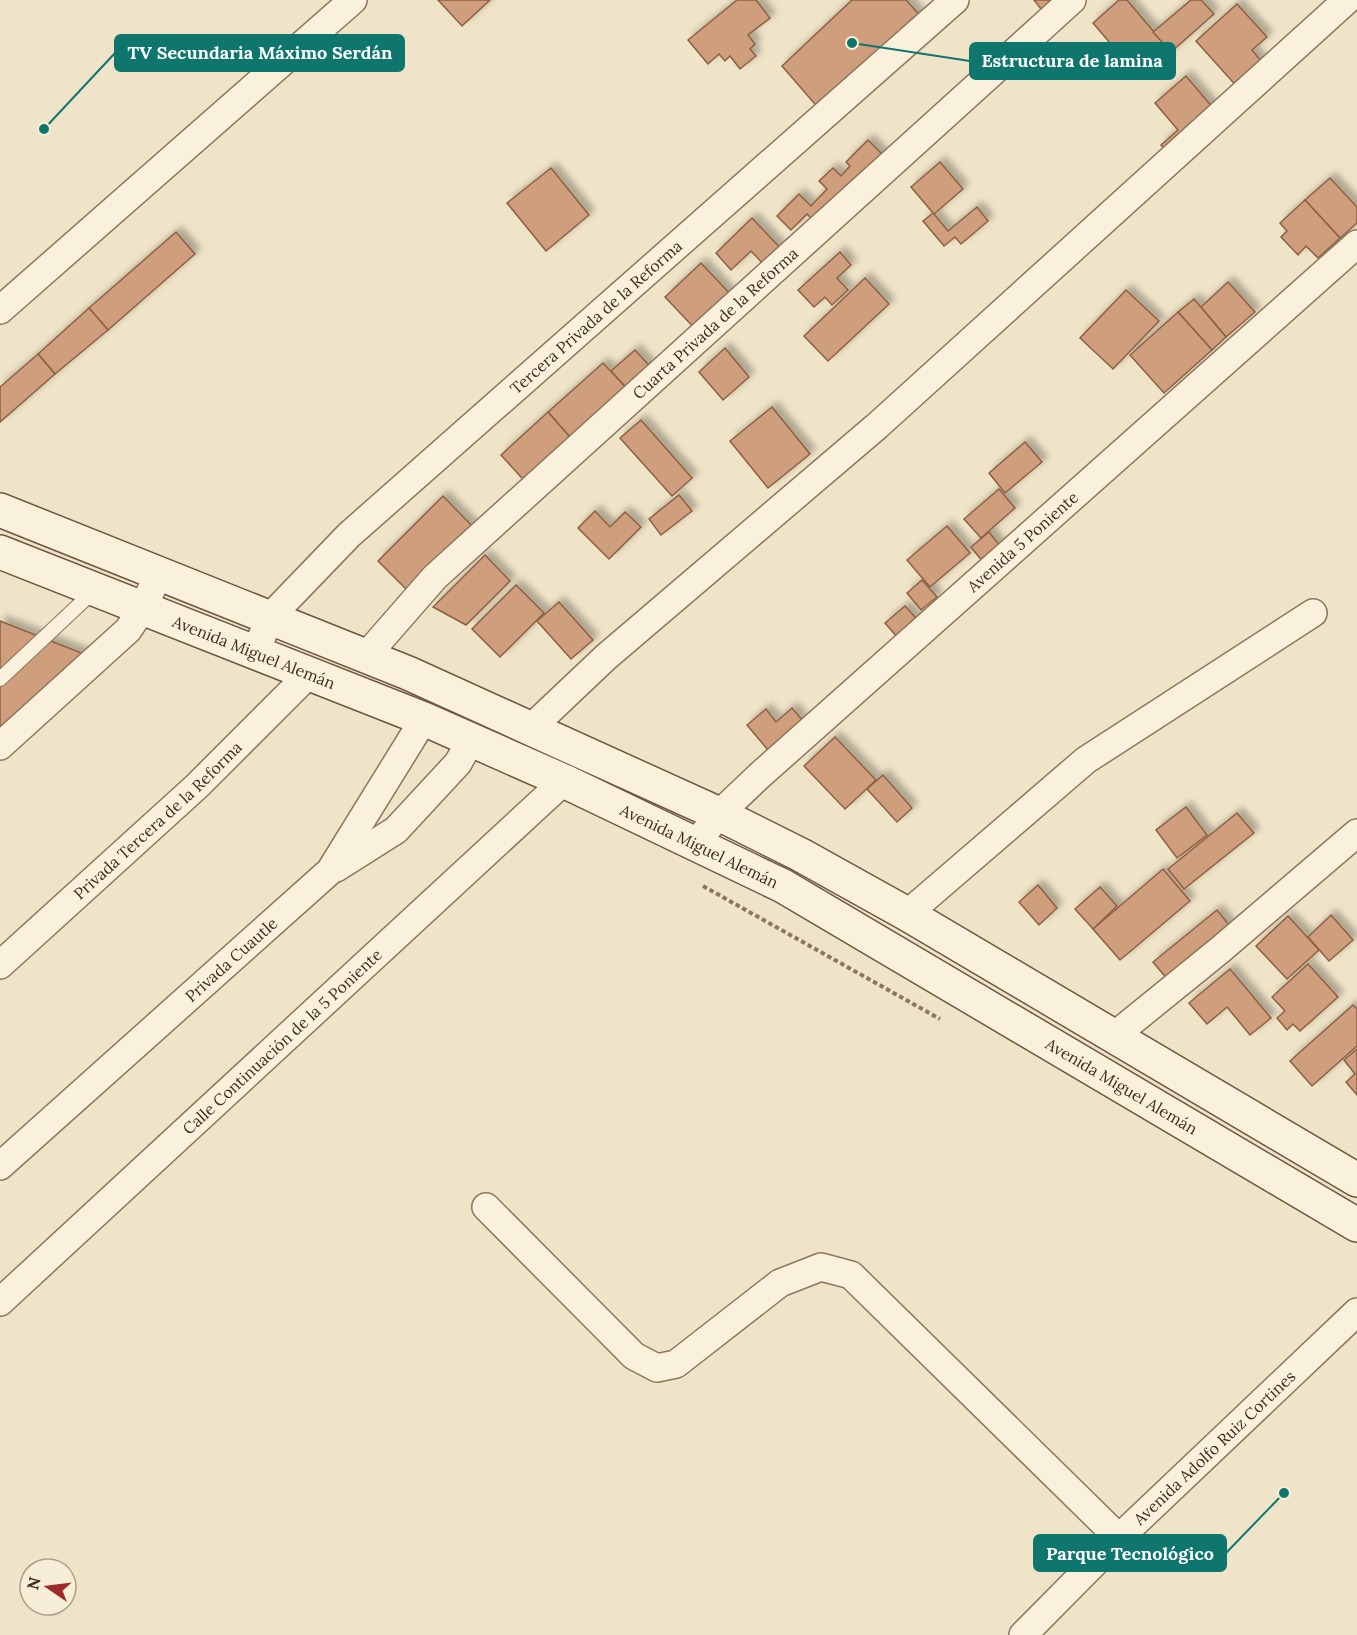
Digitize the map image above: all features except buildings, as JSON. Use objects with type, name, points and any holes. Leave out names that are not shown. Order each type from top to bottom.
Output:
[{"type":"main road","points":[[0,510],[366,656],[719,814],[801,855],[907,914],[1357,1180]]},
{"type":"main road","name":"Avenida Miguel Alemán","points":[[0,552],[142,609],[311,672],[424,719],[564,781],[783,886],[1357,1225]]},
{"type":"street","points":[[0,310],[352,0]]},
{"type":"street","name":"Tercera Privada de la Reforma","points":[[256,651],[270,617],[349,534],[955,0]]},
{"type":"street","name":"Cuarta Privada de la Reforma","points":[[366,656],[435,577],[1072,0]]},
{"type":"street","points":[[531,728],[606,657],[877,426],[1347,0]]},
{"type":"street","name":"Avenida 5 Poniente","points":[[695,845],[719,814],[1357,244]]},
{"type":"street","points":[[0,746],[128,630],[142,609],[159,574]]},
{"type":"street","points":[[907,914],[1086,760],[1313,613]]},
{"type":"street","name":"Privada Tercera de la Reforma","points":[[0,965],[197,786],[311,672]]},
{"type":"street","name":"Privada Cuautle","points":[[0,1166],[330,871],[424,719]]},
{"type":"street","points":[[330,871],[396,830],[458,763],[471,740]]},
{"type":"street","name":"Calle Continuación de la 5 Poniente","points":[[0,1302],[564,781]]},
{"type":"street","points":[[1114,1036],[1220,950],[1357,833]]},
{"type":"street","points":[[486,1207],[634,1356],[657,1368],[676,1364],[780,1283],[821,1267],[851,1275],[1119,1538]]},
{"type":"street","name":"Avenida Adolfo Ruiz Cortines","points":[[1023,1635],[1119,1538],[1357,1312]]},
{"type":"lane","points":[[0,679],[77,610],[95,590]]},
{"type":"path","points":[[693,880],[942,1020]]},
{"type":"place","name":"Estructura de lamina","points":[[852,43]]},
{"type":"place","name":"TV Secundaria Máximo Serdán","points":[[44,129]]},
{"type":"place","name":"Parque Tecnológico","points":[[1284,1493]]}]
